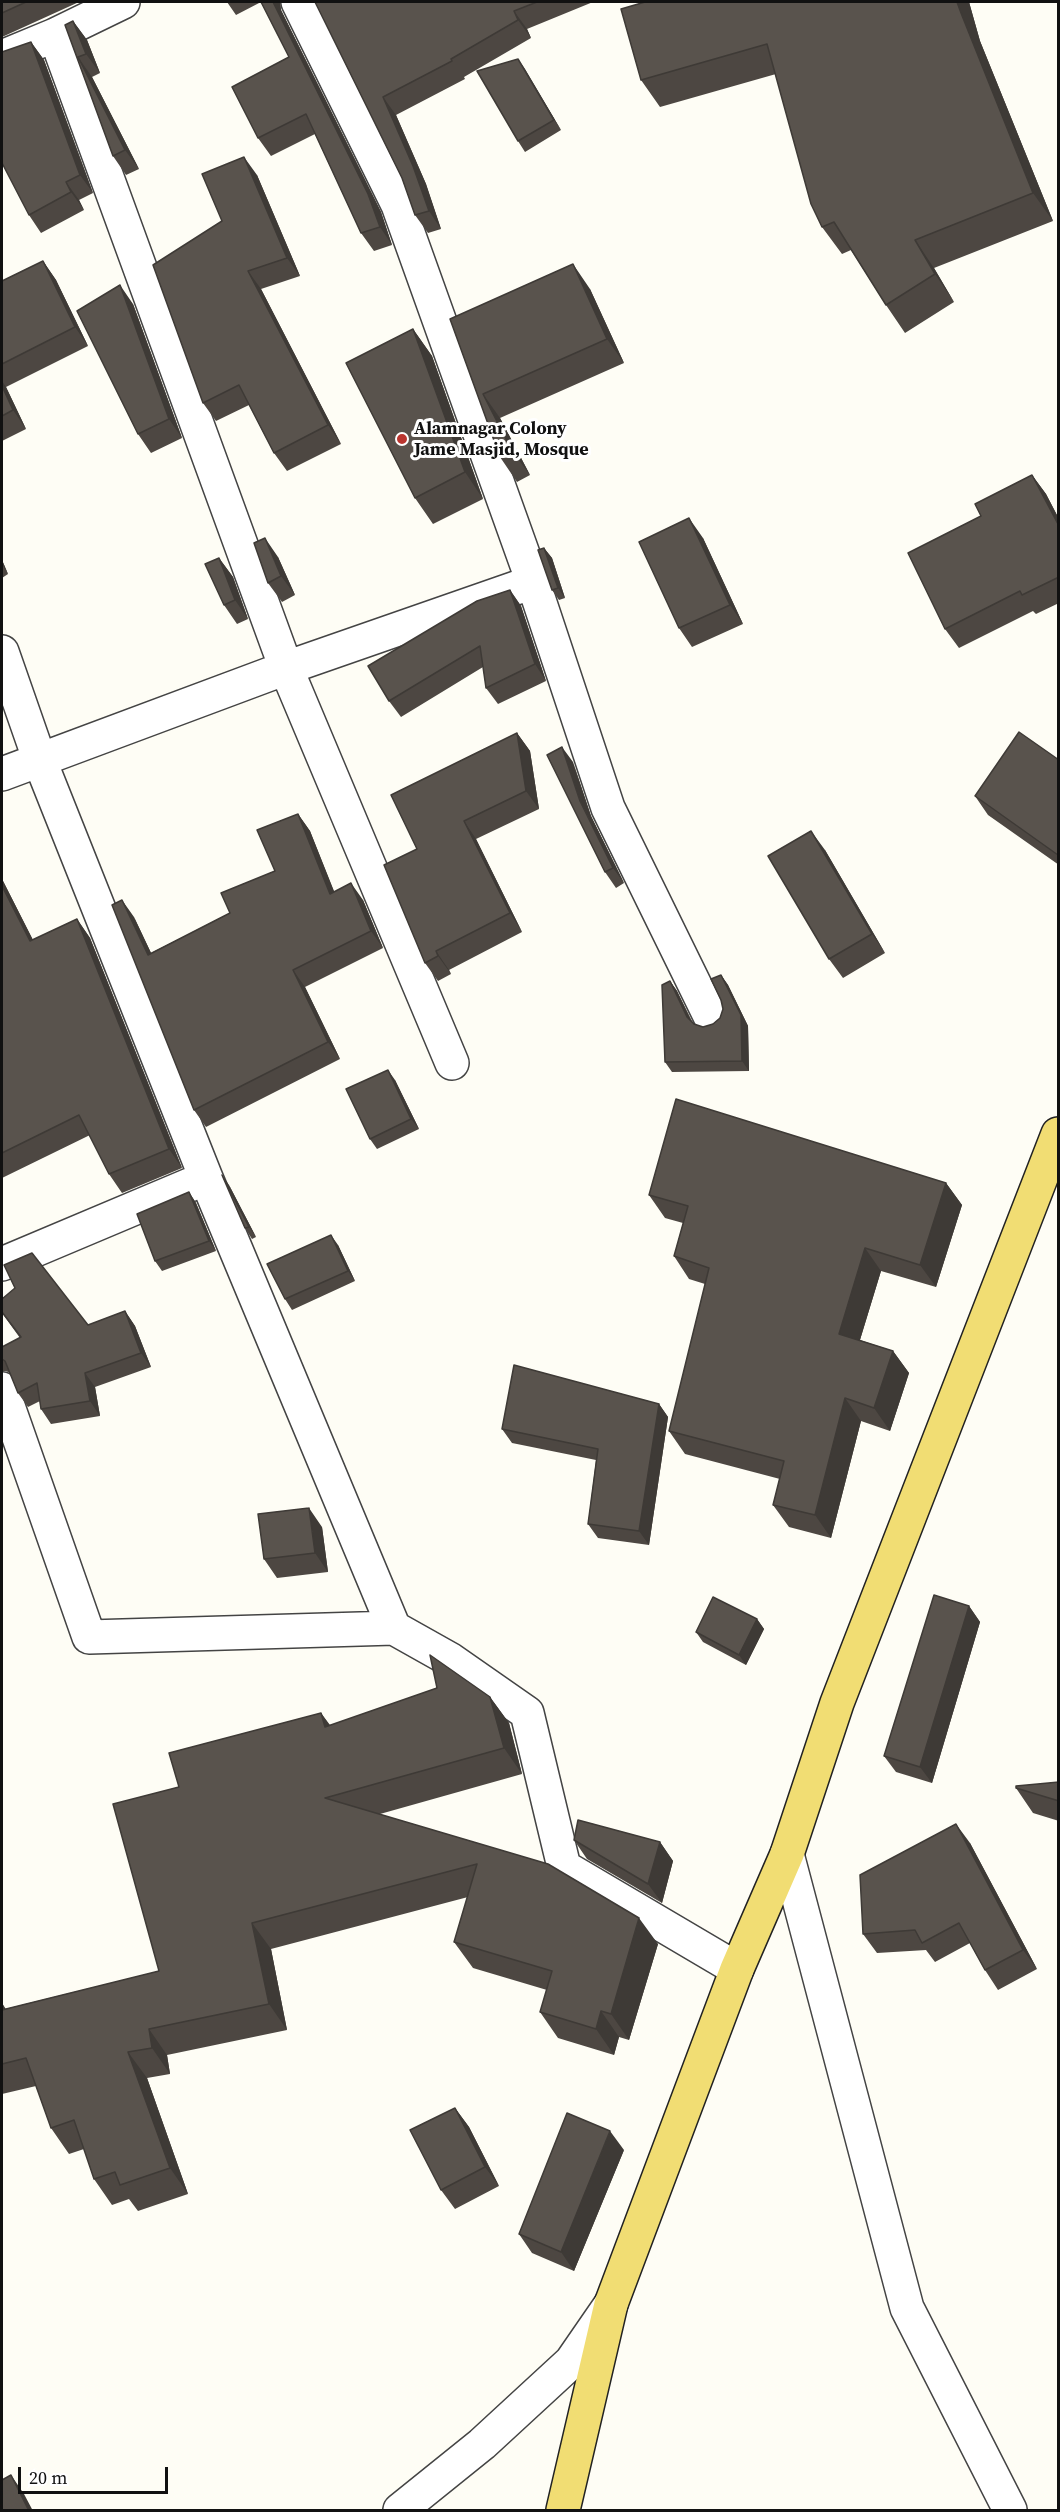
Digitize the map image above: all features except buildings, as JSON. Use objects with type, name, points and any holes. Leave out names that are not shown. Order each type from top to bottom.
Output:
[{"type":"main road","points":[[563,2511],[610,2304],[737,1969],[787,1854],[837,1703],[1059,1134]]},
{"type":"street","points":[[2,57],[55,35],[123,2]]},
{"type":"street","points":[[298,2],[398,205],[533,582],[608,808],[711,1018]]},
{"type":"street","points":[[55,35],[286,668],[452,1063]]},
{"type":"street","points":[[2,774],[286,668],[533,582]]},
{"type":"street","points":[[2,652],[40,761],[206,1178],[394,1628]]},
{"type":"street","points":[[2,1264],[206,1178]]},
{"type":"street","points":[[2,1389],[89,1638],[394,1628],[451,1660],[527,1713],[564,1867],[737,1969]]},
{"type":"street","points":[[787,1854],[907,2308],[1010,2511]]},
{"type":"street","points":[[400,2511],[482,2444],[571,2362],[610,2304]]},
{"type":"place","name":"Alamnagar Colony Jame Masjid, Mosque","points":[[402,439]]}]
